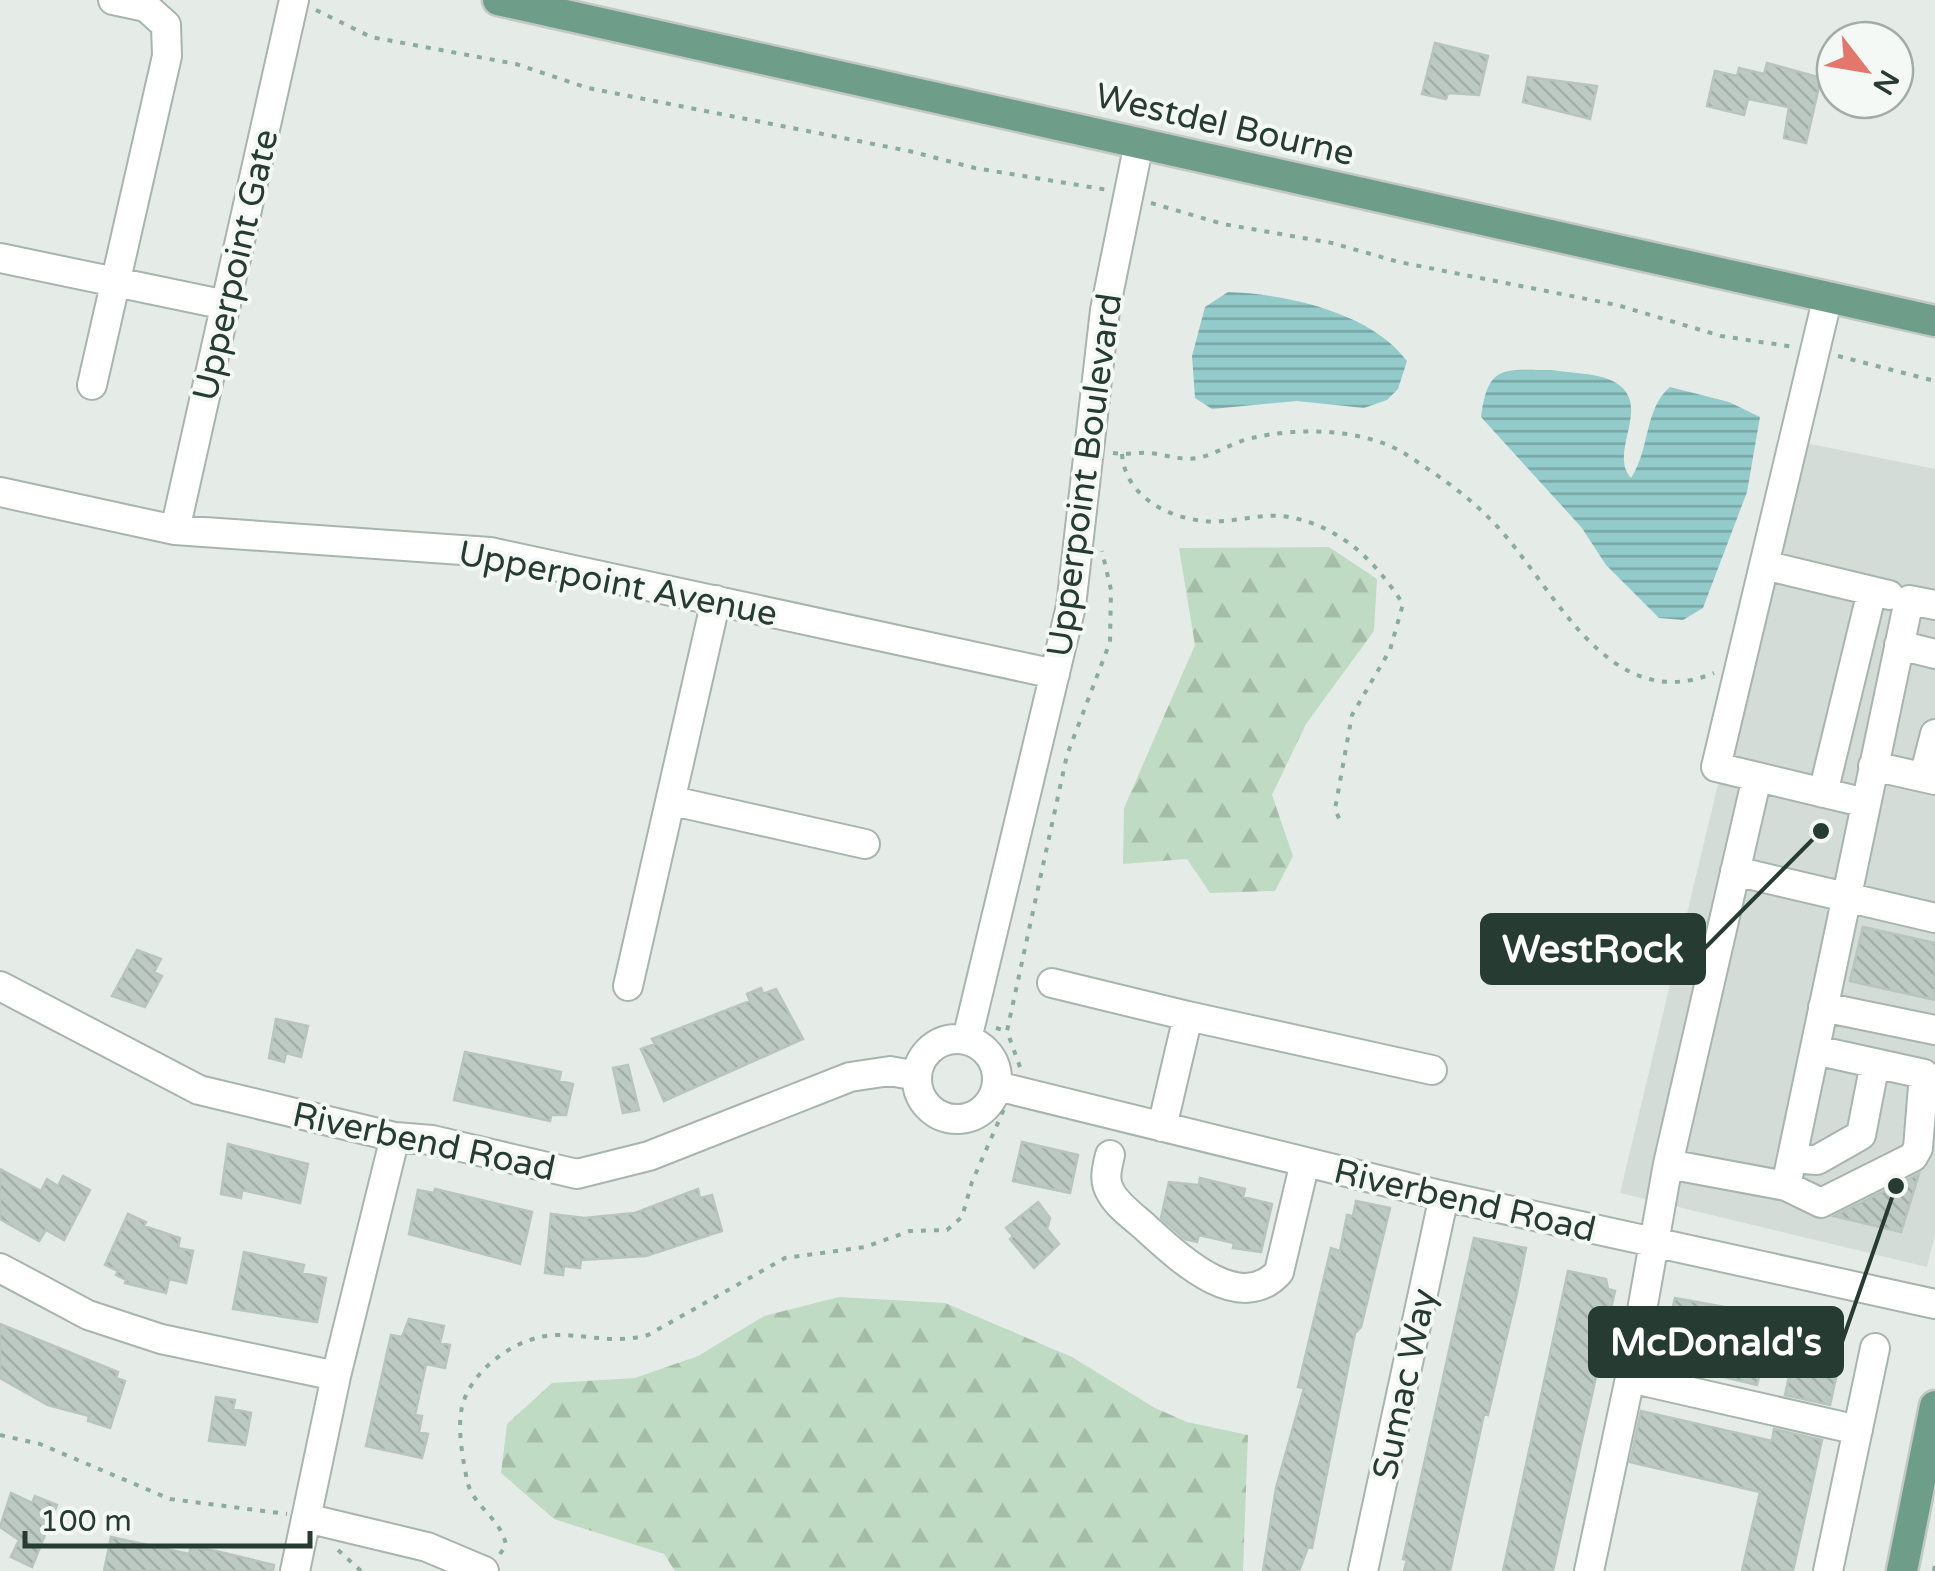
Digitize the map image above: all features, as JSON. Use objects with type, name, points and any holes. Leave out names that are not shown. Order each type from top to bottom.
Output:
[{"type":"main road","name":"Westdel Bourne","points":[[498,0],[1935,321]]},
{"type":"main road","points":[[1902,1571],[1935,1406]]},
{"type":"street","points":[[92,386],[167,56],[166,25],[146,7],[113,0]]},
{"type":"street","name":"Upperpoint Gate","points":[[176,530],[294,0]]},
{"type":"street","name":"Upperpoint Boulevard","points":[[967,1040],[1071,606],[1105,310],[1140,143]]},
{"type":"street","points":[[0,258],[226,305]]},
{"type":"street","points":[[1828,296],[1716,767],[1866,803]]},
{"type":"street","name":"Upperpoint Avenue","points":[[0,492],[176,530],[490,552],[1055,674]]},
{"type":"street","points":[[1764,565],[1922,602],[1899,646],[1786,1186]]},
{"type":"street","points":[[1823,793],[1872,591]]},
{"type":"street","points":[[628,986],[716,600]]},
{"type":"street","points":[[1899,646],[1935,654]]},
{"type":"street","points":[[1874,766],[1930,778],[1935,734]]},
{"type":"street","points":[[1589,1571],[1630,1378],[1668,1164],[1757,777]]},
{"type":"street","points":[[673,801],[865,844]]},
{"type":"street","points":[[1735,871],[1935,918]]},
{"type":"street","points":[[1052,982],[1432,1070]]},
{"type":"street","name":"Riverbend Road","points":[[0,986],[199,1090],[395,1137],[432,1140],[577,1174],[649,1156],[850,1077],[890,1071],[918,1076]]},
{"type":"street","points":[[1824,1007],[1935,1030]]},
{"type":"street","points":[[1162,1127],[1188,1016]]},
{"type":"street","points":[[967,1040],[992,1059],[1005,1088],[983,1110],[956,1119],[938,1114],[925,1103],[918,1076],[921,1062],[935,1046],[967,1040]]},
{"type":"street","points":[[1668,1164],[1786,1186],[1821,1203],[1913,1157],[1920,1132],[1924,1074],[1814,1050]]},
{"type":"street","points":[[1792,1158],[1817,1160],[1862,1135],[1874,1063]]},
{"type":"street","name":"Riverbend Road","points":[[1005,1088],[1444,1196],[1935,1304]]},
{"type":"street","points":[[294,1571],[336,1376],[395,1137]]},
{"type":"street","points":[[1110,1155],[1106,1177],[1111,1193],[1127,1211],[1189,1268],[1208,1278],[1252,1288],[1268,1284],[1279,1272],[1305,1162]]},
{"type":"street","name":"Sumac Way","points":[[1363,1571],[1444,1196]]},
{"type":"street","points":[[0,1268],[88,1315],[161,1339],[336,1376]]},
{"type":"street","points":[[1828,1571],[1875,1348]]},
{"type":"street","points":[[1630,1378],[1858,1430]]},
{"type":"street","points":[[306,1518],[491,1564]]},
{"type":"path","points":[[1088,450],[1202,457],[1254,437],[1300,432],[1377,442],[1403,453],[1491,520],[1580,634],[1607,658],[1633,674],[1663,684],[1688,682],[1720,670]]},
{"type":"path","points":[[1122,454],[1123,471],[1138,496],[1165,508],[1201,521],[1286,516],[1326,529],[1370,560],[1403,604],[1390,650],[1352,715],[1335,809],[1341,824]]},
{"type":"path","points":[[1074,704],[1088,708]]},
{"type":"path","points":[[996,1028],[1007,1030]]},
{"type":"path","points":[[491,1564],[506,1545],[503,1529],[468,1484],[460,1434],[461,1408],[470,1388],[498,1357],[513,1347],[554,1334],[625,1342],[648,1336],[784,1258],[865,1247],[910,1231],[947,1230],[962,1218],[1005,1088]]},
{"type":"path","points":[[0,1435],[40,1444],[170,1499],[253,1506],[306,1518]]},
{"type":"path","points":[[334,1546],[362,1571]]},
{"type":"shaded area","points":[[1800,442],[1935,469],[1935,1234],[1927,1267],[1620,1193]]},
{"type":"green space","points":[[1329,547],[1377,579],[1374,631],[1306,724],[1272,795],[1293,856],[1275,891],[1210,893],[1187,859],[1123,864],[1124,808],[1195,645],[1179,548]]},
{"type":"green space","points":[[839,1297],[945,1303],[1072,1357],[1155,1408],[1187,1422],[1248,1435],[1243,1571],[675,1571],[664,1554],[554,1519],[501,1473],[507,1424],[552,1383],[635,1378],[698,1356],[764,1316]]},
{"type":"water","points":[[1228,292],[1301,302],[1350,318],[1372,330],[1407,361],[1398,389],[1387,400],[1364,408],[1297,401],[1212,409],[1195,398],[1192,356],[1205,307]]},
{"type":"water","points":[[1552,370],[1602,377],[1623,388],[1630,399],[1624,454],[1631,478],[1651,418],[1670,387],[1729,402],[1760,417],[1747,492],[1703,608],[1683,620],[1659,618],[1606,565],[1582,528],[1481,417],[1488,387],[1501,373]]},
{"type":"building","points":[[1435,43],[1488,56],[1479,95],[1448,93],[1446,99],[1422,94]]},
{"type":"building","points":[[1767,63],[1815,76],[1815,104],[1806,143],[1784,138],[1789,107],[1748,99],[1744,115],[1707,106],[1715,71],[1737,76],[1739,68],[1764,74]]},
{"type":"building","points":[[1528,77],[1597,86],[1590,119],[1523,102]]},
{"type":"building","points":[[1863,927],[1935,943],[1935,1000],[1850,981]]},
{"type":"building","points":[[137,950],[161,959],[154,972],[162,976],[145,1007],[112,996]]},
{"type":"building","points":[[761,988],[763,994],[776,989],[803,1039],[664,1101],[641,1049],[655,1044],[652,1039],[750,1001],[747,994]]},
{"type":"building","points":[[276,1019],[308,1026],[301,1057],[286,1053],[284,1062],[269,1058]]},
{"type":"building","points":[[465,1052],[561,1072],[559,1081],[573,1084],[566,1115],[551,1115],[550,1121],[454,1100]]},
{"type":"building","points":[[628,1065],[639,1110],[623,1113],[613,1068]]},
{"type":"building","points":[[1022,1142],[1078,1155],[1070,1193],[1013,1181]]},
{"type":"building","points":[[228,1144],[308,1164],[300,1203],[242,1190],[241,1198],[221,1194]]},
{"type":"building","points":[[0,1169],[41,1191],[47,1179],[58,1186],[63,1176],[90,1190],[64,1240],[46,1230],[39,1241],[0,1219]]},
{"type":"building","points":[[1919,1174],[1901,1232],[1834,1216]]},
{"type":"building","points":[[1200,1178],[1245,1189],[1243,1197],[1272,1204],[1261,1252],[1233,1248],[1234,1243],[1199,1235],[1197,1242],[1185,1239],[1161,1218],[1169,1182],[1199,1185]]},
{"type":"building","points":[[435,1189],[532,1212],[520,1264],[409,1234],[418,1190],[434,1193]]},
{"type":"building","points":[[698,1189],[700,1198],[712,1195],[722,1231],[646,1256],[581,1260],[580,1268],[564,1266],[563,1275],[545,1273],[551,1214],[584,1218],[635,1213]]},
{"type":"building","points":[[1356,1201],[1390,1208],[1361,1327],[1355,1333],[1312,1548],[1308,1547],[1299,1571],[1263,1571],[1276,1488],[1304,1388],[1298,1387],[1331,1248],[1340,1251],[1347,1215],[1353,1216]]},
{"type":"building","points":[[1038,1202],[1050,1218],[1047,1229],[1059,1244],[1034,1268],[1010,1239],[1013,1236],[1006,1228]]},
{"type":"building","points":[[128,1214],[146,1222],[144,1226],[180,1238],[178,1248],[193,1251],[186,1283],[169,1279],[166,1293],[125,1283],[116,1275],[118,1271],[105,1265]]},
{"type":"building","points":[[1474,1238],[1526,1248],[1517,1293],[1488,1415],[1484,1414],[1450,1571],[1404,1571],[1407,1560],[1403,1559]]},
{"type":"building","points":[[244,1252],[304,1265],[302,1273],[326,1278],[317,1322],[233,1309]]},
{"type":"building","points":[[1568,1271],[1606,1279],[1608,1289],[1615,1291],[1553,1571],[1503,1571]]},
{"type":"building","points":[[1675,1298],[1768,1315],[1767,1319],[1778,1321],[1777,1326],[1837,1338],[1835,1348],[1842,1350],[1830,1405],[1785,1395],[1792,1363],[1764,1356],[1757,1385],[1666,1363],[1674,1333],[1667,1331]]},
{"type":"building","points":[[409,1319],[444,1326],[440,1343],[450,1345],[445,1368],[426,1364],[415,1415],[422,1416],[419,1432],[428,1434],[422,1458],[366,1446],[391,1335],[402,1337]]},
{"type":"building","points":[[0,1324],[118,1372],[116,1378],[125,1381],[110,1428],[88,1421],[89,1416],[48,1405],[0,1378]]},
{"type":"building","points":[[216,1397],[235,1400],[233,1409],[251,1413],[245,1445],[209,1441]]},
{"type":"building","points":[[1641,1411],[1772,1441],[1774,1429],[1822,1440],[1793,1571],[1742,1571],[1760,1492],[1630,1462]]},
{"type":"building","points":[[11,1493],[32,1503],[35,1496],[57,1505],[32,1567],[11,1557],[19,1540],[0,1527]]},
{"type":"building","points":[[111,1537],[189,1554],[191,1547],[216,1551],[274,1565],[273,1571],[104,1571]]},
{"type":"place","name":"WestRock","points":[[1821,831]]},
{"type":"place","name":"McDonald's","points":[[1896,1186]]}]
